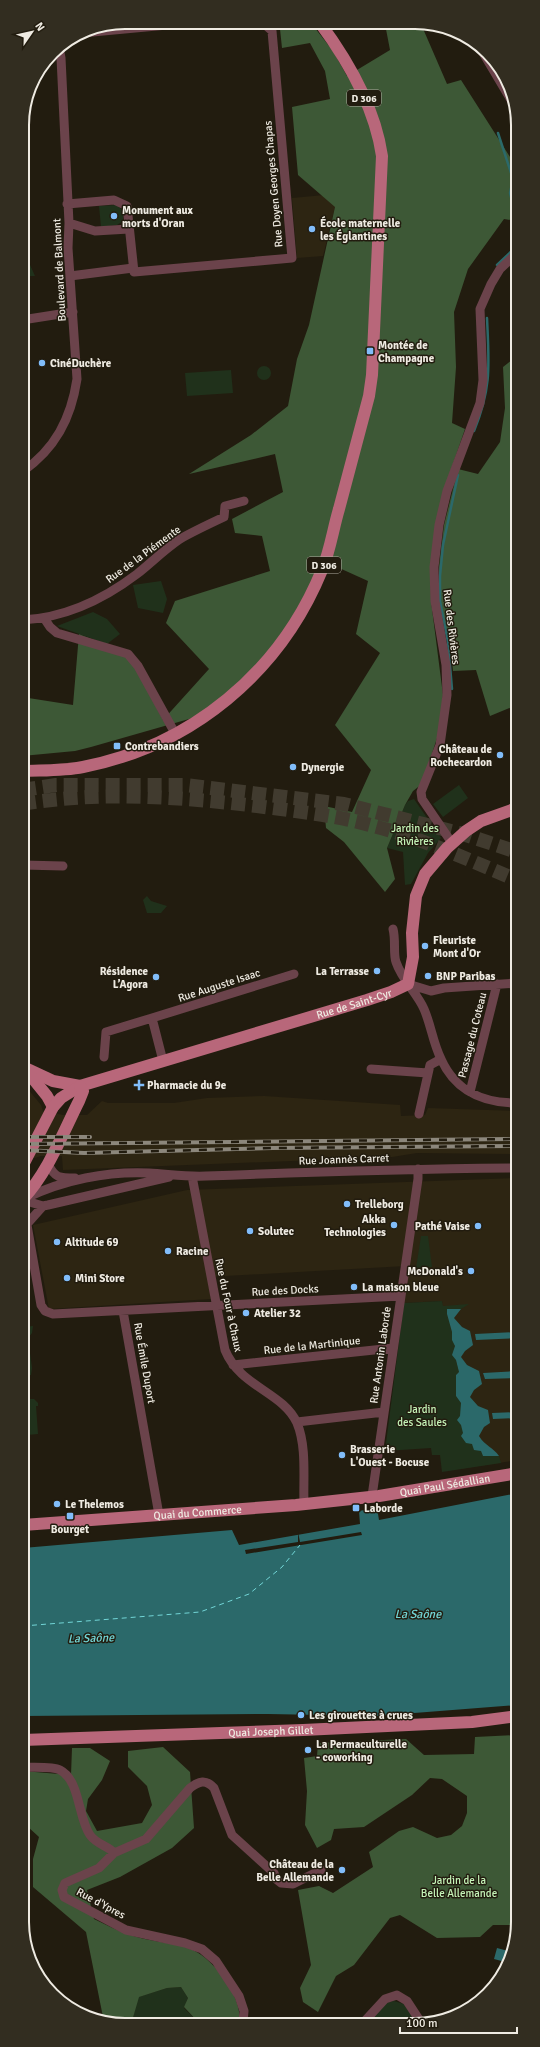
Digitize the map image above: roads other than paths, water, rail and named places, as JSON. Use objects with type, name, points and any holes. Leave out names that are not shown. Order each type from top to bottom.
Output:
[{"type":"main road","name":"D 306","points":[[29,771],[82,768],[143,749],[176,735],[218,707],[237,692],[261,668],[294,624],[322,570],[369,396],[372,375],[382,183],[382,156],[380,142],[369,108],[338,48],[324,29]]},
{"type":"main road","points":[[408,984],[413,958],[412,933],[416,896],[426,874],[452,842],[481,821],[511,810]]},
{"type":"main road","name":"Rue de Saint-Cyr","points":[[29,1153],[53,1107],[61,1098],[80,1086],[367,1000],[391,992],[408,984]]},
{"type":"main road","points":[[29,1070],[57,1082],[80,1086],[83,1091],[81,1098],[48,1164],[38,1181],[29,1192]]},
{"type":"main road","points":[[29,1074],[47,1096],[53,1107]]},
{"type":"main road","name":"Quai Paul Sédallian","points":[[372,1496],[511,1474]]},
{"type":"main road","name":"Quai du Commerce","points":[[29,1525],[304,1504],[372,1496]]},
{"type":"main road","name":"Quai Joseph Gillet","points":[[29,1740],[303,1730],[472,1722],[511,1717]]},
{"type":"street","points":[[112,30],[125,29]]},
{"type":"street","name":"Rue Doyen Georges Chapas","points":[[70,276],[133,268],[134,272],[292,258],[272,31],[270,29]]},
{"type":"street","name":"Boulevard de Balmont","points":[[29,466],[48,451],[68,416],[74,395],[76,379],[68,248],[69,223],[60,55]]},
{"type":"street","points":[[493,69],[501,84]]},
{"type":"street","points":[[67,204],[114,200],[127,206],[133,268]]},
{"type":"street","points":[[69,223],[95,231],[129,229]]},
{"type":"street","name":"Rue des Rivières","points":[[452,842],[422,799],[422,792],[440,745],[447,695],[446,665],[435,601],[434,567],[437,539],[447,491],[480,403],[483,380],[480,309],[491,284],[500,269],[511,259]]},
{"type":"street","points":[[29,319],[73,312]]},
{"type":"street","name":"Rue de la Piémente","points":[[29,619],[44,618],[77,608],[109,593],[136,575],[180,540],[224,517],[225,506],[244,501]]},
{"type":"street","points":[[44,618],[50,627],[57,633],[128,654],[138,666],[176,735]]},
{"type":"street","points":[[29,865],[63,866]]},
{"type":"street","points":[[394,929],[396,940],[396,964],[424,1008],[441,1059],[450,1075],[462,1088],[479,1098],[498,1103],[511,1103]]},
{"type":"street","name":"Rue Auguste Isaac","points":[[104,1057],[106,1032],[294,974]]},
{"type":"street","points":[[408,984],[431,991],[444,988],[511,983]]},
{"type":"street","name":"Passage du Coteau","points":[[470,1092],[498,984]]},
{"type":"street","points":[[152,1018],[163,1061]]},
{"type":"street","points":[[419,1114],[430,1065],[441,1059]]},
{"type":"street","points":[[371,1069],[428,1073]]},
{"type":"street","points":[[48,1164],[52,1173],[60,1178],[82,1178]]},
{"type":"street","name":"Rue Joannès Carret","points":[[29,1197],[82,1178],[106,1175],[149,1173],[172,1176],[192,1176],[418,1169],[511,1168]]},
{"type":"street","name":"Rue Antonin Laborde","points":[[372,1496],[418,1179],[418,1169]]},
{"type":"street","points":[[106,1175],[109,1192]]},
{"type":"street","name":"Rue Joannès Carret","points":[[29,1201],[43,1206],[109,1192],[172,1176]]},
{"type":"street","name":"Rue du Four à Chaux","points":[[192,1176],[225,1350],[233,1365],[247,1380],[284,1406],[297,1422],[302,1438],[304,1504]]},
{"type":"street","points":[[29,1222],[43,1206]]},
{"type":"street","name":"Rue Émile Duport","points":[[29,1236],[41,1305],[45,1311],[53,1314],[124,1311],[159,1515]]},
{"type":"street","name":"Rue des Docks","points":[[124,1311],[401,1296]]},
{"type":"street","name":"Rue de la Martinique","points":[[233,1365],[393,1348]]},
{"type":"street","points":[[297,1422],[384,1412]]},
{"type":"street","points":[[29,1768],[59,1770],[72,1782],[89,1835],[99,1845],[111,1849],[114,1853],[146,1839],[190,1788],[196,1783],[203,1782],[209,1783],[214,1788],[232,1835],[274,1874],[280,1883],[293,1884],[321,1870]]},
{"type":"street","name":"Rue d'Ypres","points":[[114,1853],[99,1868],[65,1883],[62,1890],[64,1897],[126,1930],[185,1943],[202,1949],[216,1961],[239,1996],[244,2011],[243,2018]]},
{"type":"street","points":[[367,2018],[385,1998],[397,1995],[407,2000],[418,2018]]},
{"type":"water","points":[[447,1309],[461,1309],[454,1318],[462,1327],[470,1331],[473,1345],[465,1351],[461,1357],[467,1365],[479,1371],[482,1384],[474,1390],[470,1397],[478,1406],[488,1410],[490,1423],[484,1427],[479,1436],[499,1456],[483,1456],[481,1451],[474,1450],[472,1444],[466,1443],[461,1436],[463,1433],[461,1425],[457,1420],[460,1416],[461,1403],[456,1396],[456,1375],[459,1372],[456,1360],[452,1355],[455,1346],[452,1340],[452,1332]]},
{"type":"water","points":[[511,1332],[511,1338],[476,1340],[475,1334]]},
{"type":"water","points":[[511,1371],[511,1378],[485,1379],[483,1373]]},
{"type":"water","points":[[511,1412],[511,1418],[493,1419],[492,1413]]},
{"type":"water","name":"La Saône","points":[[511,1494],[511,1706],[376,1716],[268,1714],[29,1716],[29,1547],[232,1530],[239,1545],[360,1524],[359,1511],[377,1508],[379,1520]]},
{"type":"water","points":[[497,1948],[507,1951],[502,1961],[494,1959]]},
{"type":"waterway","points":[[498,133],[511,173]]},
{"type":"waterway","points":[[511,188],[511,197]]},
{"type":"waterway","points":[[497,265],[511,252]]},
{"type":"waterway","points":[[474,431],[487,388],[489,362],[487,318]]},
{"type":"waterway","points":[[452,689],[448,642],[440,601],[440,576],[443,545],[458,475]]},
{"type":"tunnel","points":[[29,789],[56,785],[185,785],[344,804],[463,834],[511,850]]},
{"type":"tunnel","points":[[29,803],[81,798],[169,798],[257,806],[314,814],[356,822],[408,836],[511,878]]},
{"type":"railway","points":[[29,1137],[90,1137]]},
{"type":"railway","points":[[29,1144],[511,1139]]},
{"type":"railway","points":[[29,1150],[84,1153],[273,1148],[511,1146]]},
{"type":"place","name":"Monument aux morts d'Oran","points":[[114,216]]},
{"type":"place","name":"École maternelle les Églantines","points":[[312,229]]},
{"type":"place","name":"Montée de Champagne","points":[[370,351]]},
{"type":"place","name":"CinéDuchère","points":[[42,363]]},
{"type":"place","name":"Contrebandiers","points":[[117,746]]},
{"type":"place","name":"Château de Rochecardon","points":[[500,755]]},
{"type":"place","name":"Dynergie","points":[[293,767]]},
{"type":"place","name":"Fleuriste Mont d'Or","points":[[425,946]]},
{"type":"place","name":"La Terrasse","points":[[377,971]]},
{"type":"place","name":"BNP Paribas","points":[[428,976]]},
{"type":"place","name":"Résidence L’Agora","points":[[156,977]]},
{"type":"place","name":"Pharmacie du 9e","points":[[139,1085]]},
{"type":"place","name":"Trelleborg","points":[[347,1204]]},
{"type":"place","name":"Akka Technologies","points":[[394,1225]]},
{"type":"place","name":"Pathé Vaise","points":[[478,1226]]},
{"type":"place","name":"Solutec","points":[[250,1231]]},
{"type":"place","name":"Altitude 69","points":[[57,1242]]},
{"type":"place","name":"Racine","points":[[168,1251]]},
{"type":"place","name":"McDonald's","points":[[471,1271]]},
{"type":"place","name":"Mini Store","points":[[67,1278]]},
{"type":"place","name":"La maison bleue","points":[[354,1287]]},
{"type":"place","name":"Atelier 32","points":[[246,1313]]},
{"type":"place","name":"Brasserie L'Ouest - Bocuse","points":[[342,1455]]},
{"type":"place","name":"Le Thelemos","points":[[57,1504]]},
{"type":"place","name":"Laborde","points":[[356,1508]]},
{"type":"place","name":"Bourget","points":[[70,1516]]},
{"type":"place","name":"Les girouettes à crues","points":[[301,1715]]},
{"type":"place","name":"La Permaculturelle - coworking","points":[[308,1750]]},
{"type":"place","name":"Château de la Belle Allemande","points":[[342,1870]]},
{"type":"park label","name":"Jardin des Rivières","points":[[415,834]]},
{"type":"park label","name":"Jardin des Saules","points":[[422,1415]]},
{"type":"park label","name":"Jardin de la Belle Allemande","points":[[459,1886]]}]
